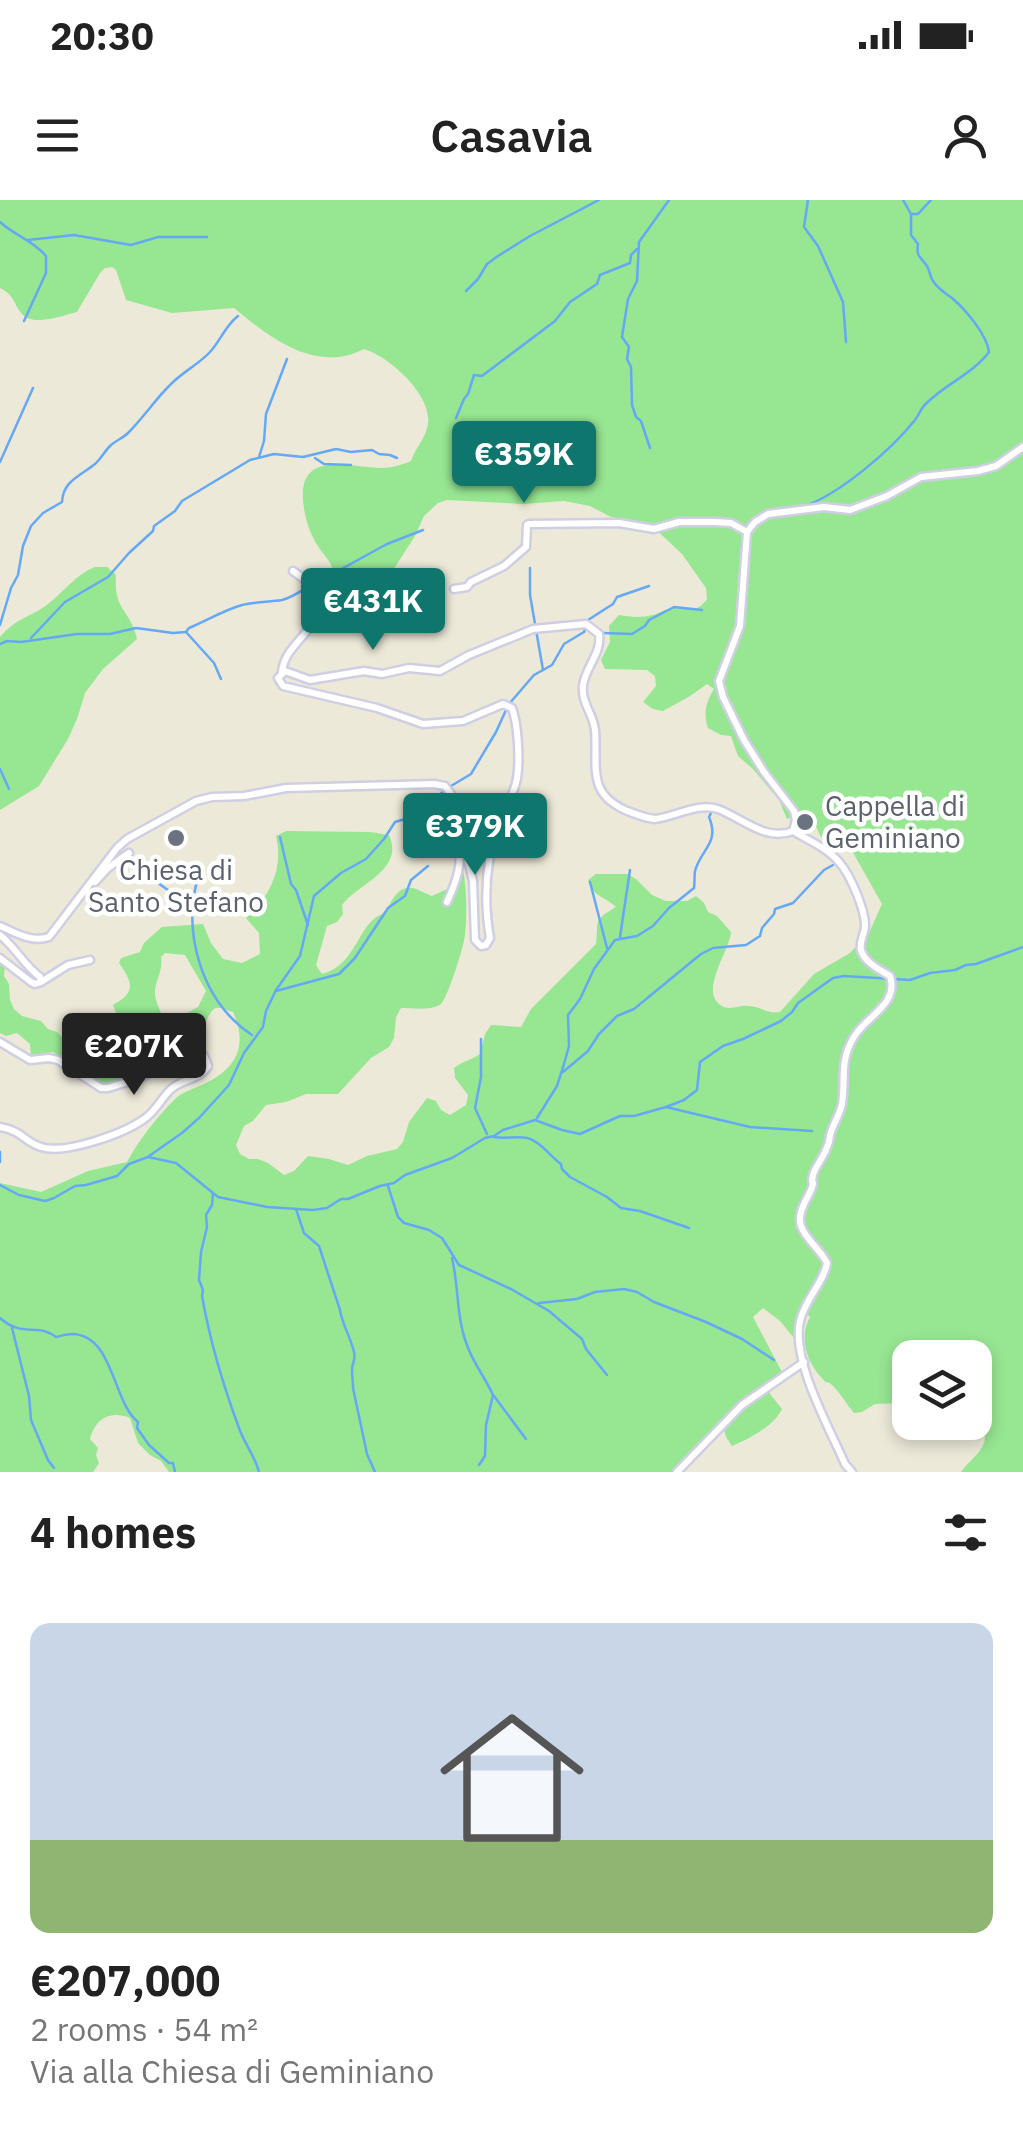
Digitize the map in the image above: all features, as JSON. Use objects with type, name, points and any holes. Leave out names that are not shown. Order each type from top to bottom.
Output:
[{"type":"street","points":[[282,672],[319,680],[364,670],[382,674],[410,668],[440,671],[468,655],[533,629],[586,624],[596,630],[600,640],[586,670],[583,693],[595,727],[602,794],[610,803],[648,819],[710,807],[760,830],[788,834],[796,820],[794,811],[744,740],[719,681],[740,626],[748,532],[768,514],[824,506],[850,510],[921,477],[996,466],[1023,447]]},
{"type":"street","points":[[454,590],[468,588],[471,582],[504,566],[526,548],[529,524],[618,523],[654,530],[680,522],[715,522],[731,523],[748,532]]},
{"type":"street","points":[[93,884],[111,854],[127,839],[202,799],[286,788],[434,784],[448,789],[473,881],[475,940],[483,946],[488,943],[485,913],[490,858],[499,820],[517,779],[512,708],[504,704],[463,720],[423,724],[377,708],[283,686],[278,681],[283,664],[312,624],[308,582],[293,571]]},
{"type":"street","points":[[446,892],[447,902],[461,864],[454,824],[459,822]]},
{"type":"street","points":[[793,831],[830,852],[841,864],[864,917],[862,954],[890,976],[893,986],[890,998],[865,1022],[846,1054],[838,1119],[800,1214],[800,1225],[827,1264],[802,1315],[800,1348],[811,1387],[852,1472]]},
{"type":"street","points":[[0,926],[28,938],[46,938],[108,868],[129,853]]},
{"type":"street","points":[[0,935],[42,982]]},
{"type":"street","points":[[0,958],[35,984],[68,964],[90,960]]},
{"type":"street","points":[[0,1042],[30,1060],[58,1060],[100,1088],[149,1074],[187,1050],[201,1053],[208,1064],[204,1073],[173,1087],[147,1118],[110,1137],[50,1149],[37,1146],[20,1132],[0,1128]]},
{"type":"street","points":[[678,1472],[742,1406],[805,1365]]},
{"type":"green space","points":[[0,200],[1023,200],[1023,1472],[961,1472],[985,1440],[992,1440],[992,1340],[892,1340],[892,1403],[875,1404],[854,1413],[811,1364],[805,1340],[810,1317],[801,1307],[794,1338],[763,1308],[753,1317],[783,1374],[768,1384],[770,1394],[782,1409],[778,1415],[761,1431],[732,1446],[718,1425],[672,1472],[169,1472],[138,1443],[130,1418],[116,1415],[104,1418],[92,1432],[90,1439],[98,1448],[99,1463],[93,1472],[0,1472],[0,1183],[41,1192],[88,1171],[127,1162],[167,1107],[181,1094],[227,1069],[237,1053],[239,1034],[233,1012],[216,1008],[195,1044],[128,1077],[103,1084],[53,1052],[31,1055],[30,1044],[17,1033],[0,1033],[0,961],[5,966],[10,1000],[22,1016],[41,1021],[64,1039],[89,1040],[109,1055],[120,1048],[126,1037],[113,1005],[130,987],[119,963],[121,958],[140,952],[162,927],[203,924],[223,959],[242,963],[260,954],[259,933],[246,918],[273,881],[278,860],[276,836],[286,831],[389,835],[391,858],[386,867],[342,905],[343,914],[337,922],[327,926],[316,965],[322,974],[343,962],[369,924],[385,913],[400,891],[410,888],[432,896],[447,889],[454,874],[463,870],[465,935],[441,1004],[401,1008],[389,1047],[371,1058],[338,1094],[306,1094],[266,1105],[244,1126],[236,1145],[240,1154],[268,1163],[284,1175],[294,1171],[308,1156],[348,1165],[397,1149],[409,1122],[427,1098],[450,1115],[466,1105],[468,1095],[455,1078],[454,1068],[480,1054],[491,1025],[521,1027],[531,1009],[596,944],[598,922],[616,907],[590,886],[588,880],[596,874],[627,874],[652,895],[666,901],[687,901],[696,896],[708,912],[717,916],[731,932],[713,993],[716,1001],[727,1008],[752,1006],[780,1012],[814,974],[850,953],[869,933],[882,904],[851,849],[836,852],[821,837],[812,818],[803,814],[787,819],[779,800],[738,756],[731,736],[708,728],[706,708],[714,689],[707,684],[663,711],[643,702],[656,686],[655,676],[647,670],[605,669],[601,660],[610,642],[609,626],[619,615],[644,617],[675,608],[693,609],[707,599],[706,588],[682,554],[649,523],[611,517],[590,506],[564,501],[523,504],[447,500],[424,516],[373,601],[366,608],[347,607],[330,563],[307,524],[304,484],[309,474],[329,465],[385,468],[411,461],[427,429],[427,413],[416,390],[397,369],[364,349],[328,357],[294,349],[234,308],[172,313],[126,300],[112,267],[100,273],[77,312],[33,320],[21,313],[11,296],[0,288]],"holes":[[[165,953],[185,955],[206,991],[198,1007],[178,1022],[162,1015],[155,990],[161,957]]]},
{"type":"green space","points":[[95,567],[107,567],[116,575],[117,596],[137,639],[103,669],[85,693],[68,739],[39,786],[0,810],[0,637]]},
{"type":"waterway","points":[[466,291],[498,256],[599,200]]},
{"type":"waterway","points":[[650,448],[632,405],[629,347],[622,337],[628,299],[637,281],[639,242],[669,200]]},
{"type":"waterway","points":[[808,200],[804,227],[818,246],[843,302],[846,342]]},
{"type":"waterway","points":[[903,200],[911,214],[918,214],[931,200]]},
{"type":"waterway","points":[[805,506],[834,491],[879,457],[930,400],[989,352],[969,316],[932,279],[911,235],[911,214]]},
{"type":"waterway","points":[[0,222],[46,256],[46,273],[24,321]]},
{"type":"waterway","points":[[28,240],[74,235],[131,245],[158,237],[207,237]]},
{"type":"waterway","points":[[456,418],[474,375],[482,376],[555,321],[570,302],[597,284],[600,275],[630,263],[637,249]]},
{"type":"waterway","points":[[0,625],[31,526],[62,502],[69,484],[128,433],[174,381],[210,352],[238,316]]},
{"type":"waterway","points":[[259,457],[266,414],[287,359]]},
{"type":"waterway","points":[[0,462],[33,388]]},
{"type":"waterway","points":[[31,638],[65,602],[108,577],[182,501],[250,460],[274,454],[303,457],[336,449],[372,450],[397,458]]},
{"type":"waterway","points":[[315,458],[324,464],[351,465]]},
{"type":"waterway","points":[[0,644],[136,628],[186,632],[235,607],[288,598],[387,544],[423,530]]},
{"type":"waterway","points":[[530,568],[530,595],[543,670]]},
{"type":"waterway","points":[[509,704],[534,675],[552,665],[564,644],[584,632],[588,620],[617,597],[649,586]]},
{"type":"waterway","points":[[603,633],[632,634],[674,607],[702,610]]},
{"type":"waterway","points":[[186,632],[214,663],[221,679]]},
{"type":"waterway","points":[[451,786],[471,774],[506,710]]},
{"type":"waterway","points":[[0,769],[9,789]]},
{"type":"waterway","points":[[149,1156],[199,1118],[229,1085],[244,1053],[263,1027],[276,990],[300,956],[314,896],[341,873],[366,859],[395,822],[412,817],[444,791]]},
{"type":"waterway","points":[[537,1118],[557,1086],[564,1064],[569,1046],[568,1015],[594,969],[615,940],[637,936],[653,926],[694,888],[695,871],[711,840],[712,811]]},
{"type":"waterway","points":[[280,837],[291,884],[308,925]]},
{"type":"waterway","points":[[126,862],[145,881],[158,883],[189,905]]},
{"type":"waterway","points":[[563,1072],[588,1051],[617,1016],[634,1009],[701,954],[713,948],[746,945],[760,936],[775,909],[793,903],[833,865]]},
{"type":"waterway","points":[[276,991],[339,974],[355,958],[388,908],[405,896],[411,880],[428,866]]},
{"type":"waterway","points":[[620,937],[630,870]]},
{"type":"waterway","points":[[199,874],[193,918],[200,963],[220,1004],[252,1035]]},
{"type":"waterway","points":[[590,882],[607,948]]},
{"type":"waterway","points":[[0,1185],[19,1195],[45,1201],[75,1186],[117,1176],[129,1164],[148,1157],[176,1163],[218,1197],[267,1207],[327,1208],[341,1199],[394,1183],[452,1158],[503,1130],[535,1120],[580,1134],[620,1116],[634,1116],[684,1100],[697,1090],[700,1062],[723,1046],[781,1021],[798,1003],[833,978],[910,980],[976,964],[1023,947]]},
{"type":"waterway","points":[[481,1039],[481,1077],[475,1108],[487,1134]]},
{"type":"waterway","points":[[666,1107],[750,1127],[812,1131]]},
{"type":"waterway","points":[[494,1137],[532,1140],[561,1164],[570,1177],[621,1208],[689,1228]]},
{"type":"waterway","points":[[0,1152],[0,1162]]},
{"type":"waterway","points":[[388,1186],[398,1217],[404,1223],[442,1238],[459,1265],[549,1311],[582,1339],[607,1375]]},
{"type":"waterway","points":[[213,1193],[206,1215],[199,1280],[222,1379],[259,1472]]},
{"type":"waterway","points":[[296,1209],[304,1233],[319,1246],[353,1347],[353,1388],[367,1454],[375,1472]]},
{"type":"waterway","points":[[452,1258],[463,1334],[493,1395],[486,1425],[485,1456],[479,1465]]},
{"type":"waterway","points":[[539,1303],[577,1299],[595,1292],[637,1292],[742,1339],[774,1360]]},
{"type":"waterway","points":[[0,1318],[16,1327],[56,1337],[86,1337],[96,1345],[129,1412],[138,1422],[137,1428],[149,1445],[173,1463],[175,1472]]},
{"type":"waterway","points":[[12,1328],[31,1420],[54,1468]]},
{"type":"waterway","points":[[494,1396],[526,1439]]},
{"type":"place","name":"Cappella di Geminiano","points":[[805,822]]},
{"type":"place","name":"Chiesa di Santo Stefano","points":[[176,838]]}]
